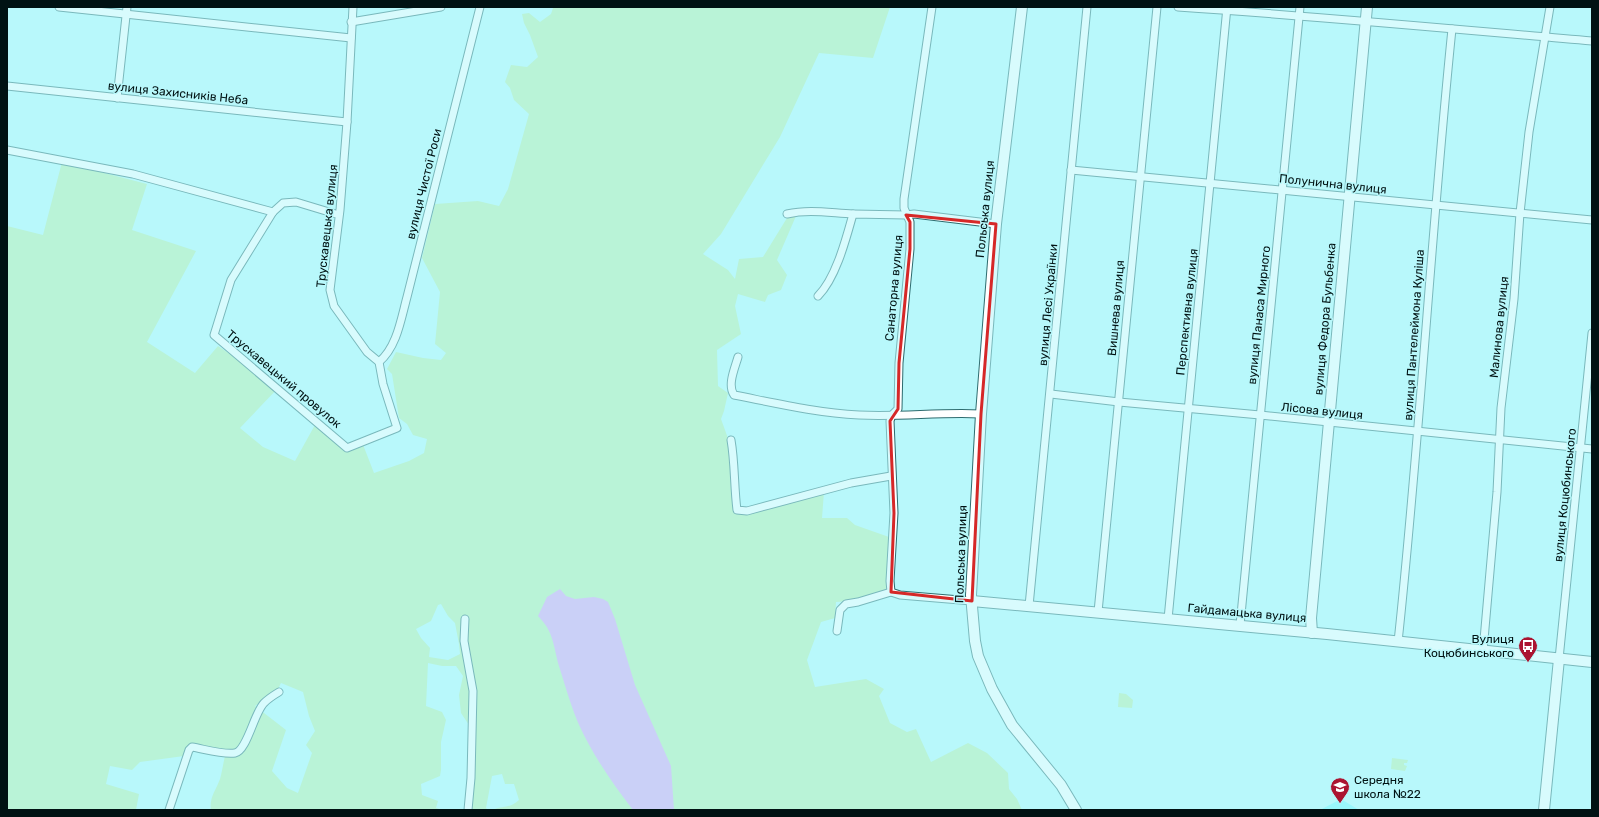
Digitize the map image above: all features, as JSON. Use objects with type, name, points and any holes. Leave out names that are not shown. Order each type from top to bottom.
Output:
[{"type":"street","points":[[59,7],[127,10],[351,38]]},
{"type":"street","name":"Трускавецька вулиця","points":[[353,7],[351,22],[347,122],[339,215],[330,290],[334,306],[367,352],[379,362]]},
{"type":"street","points":[[351,22],[441,7]]},
{"type":"street","name":"вулиця Чистої Роси","points":[[379,362],[387,355],[393,344],[407,297],[480,7]]},
{"type":"street","name":"Санаторна вулиця","points":[[891,592],[890,581],[894,513],[891,476],[890,421],[892,415],[898,410],[899,363],[910,249],[910,222],[904,208],[904,199],[932,7]]},
{"type":"street","name":"Польська вулиця","points":[[1022,7],[996,224],[981,414],[974,530],[972,601],[975,641],[978,656],[992,689],[1012,724],[1062,785],[1076,810]]},
{"type":"street","name":"вулиця Лесі Українки","points":[[1029,606],[1051,394],[1087,7]]},
{"type":"street","name":"Вишнева вулиця","points":[[1098,612],[1119,402],[1139,176],[1157,7]]},
{"type":"street","points":[[1178,7],[1227,9],[1592,41]]},
{"type":"street","name":"вулиця Панаса Мирного","points":[[1240,626],[1300,7]]},
{"type":"street","name":"вулиця Федора Бульбенка","points":[[1312,632],[1311,618],[1367,7]]},
{"type":"street","name":"Малинова вулиця","points":[[1483,651],[1497,492],[1499,439],[1514,299],[1520,213],[1529,132],[1550,7]]},
{"type":"street","name":"Перспективна вулиця","points":[[1168,619],[1227,9]]},
{"type":"street","points":[[117,98],[127,10]]},
{"type":"street","name":"вулиця Пантелеймона Куліша","points":[[1398,642],[1410,526],[1435,205],[1452,29]]},
{"type":"street","name":"вулиця Захисників Неба","points":[[7,86],[347,122]]},
{"type":"street","points":[[7,150],[133,174],[273,212]]},
{"type":"street","name":"Полунична вулиця","points":[[1071,170],[1592,220]]},
{"type":"street","name":"Трускавецький провулок","points":[[339,215],[296,202],[282,203],[273,212],[231,280],[214,335],[347,448],[397,428],[383,384],[379,362]]},
{"type":"street","points":[[787,214],[810,210],[853,214],[914,214],[996,224]]},
{"type":"street","points":[[818,296],[824,291],[830,280],[853,214]]},
{"type":"street","name":"вулиця Коцюбинського","points":[[1559,660],[1592,333]]},
{"type":"street","points":[[738,357],[730,386],[734,395],[754,398],[773,404],[839,414],[981,414]]},
{"type":"street","name":"Лісова вулиця","points":[[1051,394],[1592,449]]},
{"type":"street","points":[[731,440],[734,455],[735,498],[737,510],[739,511],[747,511],[851,483],[891,476]]},
{"type":"street","points":[[837,630],[840,610],[846,604],[891,592]]},
{"type":"street","name":"Гайдамацька вулиця","points":[[891,592],[900,595],[1312,632],[1559,660],[1592,662]]},
{"type":"street","points":[[465,620],[464,641],[473,691],[471,778],[468,810]]},
{"type":"street","points":[[1544,810],[1559,660]]},
{"type":"street","points":[[169,810],[189,750],[192,747],[231,753],[239,751],[244,745],[260,708],[264,703],[279,692]]},
{"type":"highlighted area","points":[[906,215],[996,224],[981,414],[972,601],[891,592],[894,513],[890,421],[898,409],[899,363],[910,249],[910,222]]},
{"type":"shaded area","points":[[560,589],[566,596],[575,599],[594,597],[608,602],[615,619],[635,685],[671,766],[674,810],[633,810],[604,770],[585,738],[571,705],[550,633],[538,616],[547,597]]},
{"type":"shaded area","name":"Середня школа №22","points":[[1341,799],[1359,810],[1320,810]]},
{"type":"green space","points":[[552,7],[890,7],[873,58],[819,53],[780,137],[721,234],[703,254],[728,270],[735,279],[739,259],[763,257],[787,218],[796,216],[777,260],[787,275],[781,290],[768,295],[765,302],[738,294],[735,306],[741,334],[717,350],[718,386],[728,393],[721,419],[729,441],[739,514],[824,492],[822,518],[847,518],[855,525],[889,537],[888,590],[855,601],[836,602],[835,618],[821,622],[807,660],[815,687],[866,679],[884,689],[879,696],[890,723],[907,732],[916,729],[931,762],[968,743],[987,753],[1008,773],[1009,789],[1017,799],[1022,810],[493,810],[512,805],[519,800],[514,784],[505,784],[502,774],[492,776],[486,808],[488,810],[470,810],[475,734],[461,713],[459,695],[463,676],[456,666],[442,666],[428,663],[426,706],[442,712],[446,720],[441,742],[440,776],[421,784],[422,795],[438,801],[436,808],[443,810],[211,810],[212,798],[220,779],[225,756],[193,750],[184,756],[140,762],[132,770],[110,766],[106,784],[139,794],[136,810],[7,810],[7,226],[43,235],[62,162],[147,184],[132,230],[196,251],[147,342],[195,373],[218,346],[279,387],[240,428],[263,447],[295,461],[316,423],[347,448],[362,442],[374,473],[409,461],[424,453],[427,439],[413,435],[407,424],[399,418],[392,374],[387,369],[396,352],[441,360],[446,353],[435,344],[440,292],[422,258],[435,204],[478,201],[499,206],[508,189],[529,114],[514,100],[510,88],[505,82],[511,65],[527,67],[538,57],[524,23],[522,14],[529,13],[540,22],[551,14]],"holes":[[[441,604],[448,616],[455,623],[459,644],[460,654],[448,660],[429,657],[430,648],[421,638],[416,629],[431,621],[438,605]],[[281,683],[303,692],[309,716],[315,731],[306,745],[312,753],[298,793],[287,788],[272,771],[286,730],[255,706],[278,689]]]},
{"type":"green space","points":[[1119,693],[1126,694],[1133,700],[1132,708],[1118,707]]},
{"type":"green space","points":[[1392,758],[1408,760],[1407,763],[1404,763],[1404,765],[1407,766],[1405,771],[1391,769]]},
{"type":"place","name":"Вулиця Коцюбинського","points":[[1528,663]]},
{"type":"place","name":"Середня школа №22","points":[[1340,804]]}]
